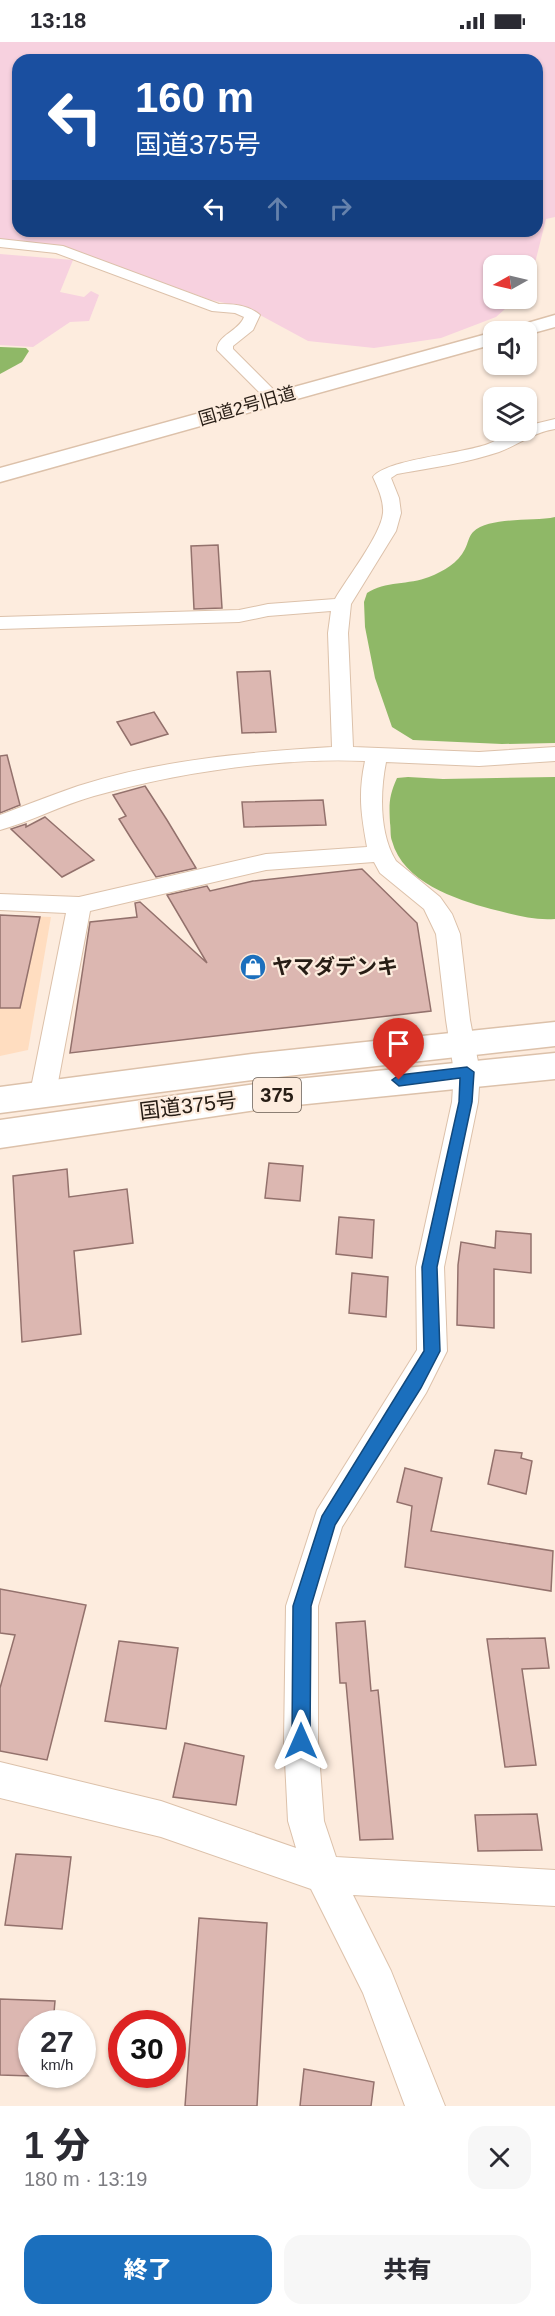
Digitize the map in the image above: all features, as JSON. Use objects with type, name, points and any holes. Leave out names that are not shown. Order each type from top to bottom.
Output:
[{"type":"main road","points":[[537,326],[555,321]]},
{"type":"main road","name":"国道2号旧道","points":[[0,475],[483,341]]},
{"type":"main road","name":"国道375号","points":[[0,1134],[464,1058],[555,1034]]},
{"type":"main road","name":"国道375号","points":[[0,1100],[42,1094],[464,1058],[555,1066]]},
{"type":"street","points":[[0,243],[58,249],[217,308],[237,309],[252,315],[248,327],[225,344],[225,350],[274,398]]},
{"type":"street","points":[[343,753],[338,633],[342,604],[387,531],[392,513],[390,498],[382,477],[392,470],[458,458],[494,448],[539,426],[555,424]]},
{"type":"street","points":[[0,623],[239,616],[268,610],[342,604]]},
{"type":"street","points":[[0,822],[86,791],[158,773],[272,757],[343,753],[479,759],[555,754]]},
{"type":"street","points":[[377,755],[370,787],[371,810],[380,854],[388,867],[432,903],[440,914],[448,934],[464,1058],[465,1102],[430,1267],[432,1351],[415,1383],[328,1521],[302,1606],[301,1741],[306,1821],[323,1875],[378,1984],[425,2106]]},
{"type":"street","points":[[0,902],[79,905],[267,862],[380,854]]},
{"type":"street","points":[[42,1094],[79,905]]},
{"type":"street","points":[[0,1780],[161,1819],[323,1875],[555,1888]]},
{"type":"shaded area","points":[[0,42],[555,42],[555,217],[546,219],[543,231],[543,54],[12,54],[12,237],[542,237],[537,255],[483,255],[483,309],[505,309],[496,317],[441,338],[374,348],[308,341],[247,308],[211,300],[60,246],[0,239]]},
{"type":"shaded area","points":[[0,254],[73,260],[60,292],[84,297],[91,291],[99,295],[89,321],[70,322],[33,347],[0,345]]},
{"type":"shaded area","points":[[0,347],[26,348],[29,351],[22,362],[0,374]]},
{"type":"shaded area","points":[[555,517],[555,743],[502,744],[413,740],[392,727],[375,678],[365,627],[364,602],[367,593],[381,587],[435,575],[459,558],[473,532],[481,527],[501,522]]},
{"type":"shaded area","points":[[555,777],[555,919],[523,917],[462,900],[432,887],[407,868],[391,839],[390,810],[391,795],[397,778],[443,779]]},
{"type":"shaded area","points":[[0,915],[51,917],[28,1050],[0,1056]]},
{"type":"building","points":[[218,545],[222,608],[194,609],[191,546]]},
{"type":"building","points":[[270,671],[276,732],[242,733],[237,672]]},
{"type":"building","points":[[154,712],[168,734],[131,745],[117,722]]},
{"type":"building","points":[[7,755],[20,805],[0,813],[0,756]]},
{"type":"building","points":[[145,786],[196,868],[156,877],[119,819],[126,816],[113,795]]},
{"type":"building","points":[[323,800],[326,825],[244,827],[242,802]]},
{"type":"building","points":[[45,817],[94,860],[62,877],[11,829],[26,824],[26,827]]},
{"type":"building","name":"ヤマダデンキ","points":[[362,869],[417,923],[431,1011],[70,1053],[90,922],[137,917],[135,903],[140,902],[207,963],[167,895],[207,886],[210,891],[253,881]]},
{"type":"building","points":[[0,915],[40,917],[20,1008],[0,1008]]},
{"type":"building","points":[[269,1163],[303,1166],[300,1201],[265,1198]]},
{"type":"building","points":[[67,1169],[69,1197],[127,1189],[133,1243],[74,1251],[81,1334],[22,1342],[13,1176]]},
{"type":"building","points":[[339,1217],[374,1220],[372,1258],[336,1254]]},
{"type":"building","points":[[496,1231],[531,1234],[531,1273],[494,1269],[494,1328],[457,1325],[458,1265],[461,1242],[495,1248]]},
{"type":"building","points":[[352,1273],[388,1277],[386,1317],[349,1313]]},
{"type":"building","points":[[495,1450],[522,1453],[521,1458],[532,1461],[526,1494],[488,1484]]},
{"type":"building","points":[[405,1468],[442,1478],[431,1531],[553,1551],[551,1591],[405,1567],[412,1506],[397,1502]]},
{"type":"building","points":[[0,1589],[86,1605],[47,1760],[0,1751],[0,1688],[15,1635],[0,1633]]},
{"type":"building","points":[[365,1621],[371,1691],[378,1690],[393,1839],[360,1840],[346,1683],[340,1683],[336,1623]]},
{"type":"building","points":[[545,1638],[549,1668],[522,1669],[536,1765],[505,1767],[487,1639]]},
{"type":"building","points":[[119,1641],[178,1648],[166,1729],[105,1721]]},
{"type":"building","points":[[185,1743],[244,1756],[236,1805],[173,1797]]},
{"type":"building","points":[[537,1814],[542,1850],[478,1851],[475,1815]]},
{"type":"building","points":[[16,1854],[71,1857],[62,1929],[5,1925]]},
{"type":"building","points":[[199,1918],[267,1923],[257,2106],[185,2106]]},
{"type":"building","points":[[0,1999],[55,2001],[54,2010],[18,2010],[18,2076],[0,2075]]},
{"type":"building","points":[[304,2069],[374,2082],[371,2106],[300,2106]]},
{"type":"place","name":"ヤマダデンキ","points":[[253,967]]},
{"type":"route","points":[[301,1741],[302,1606],[328,1521],[415,1383],[432,1351],[430,1267],[465,1102],[467,1072],[399,1080]]}]
